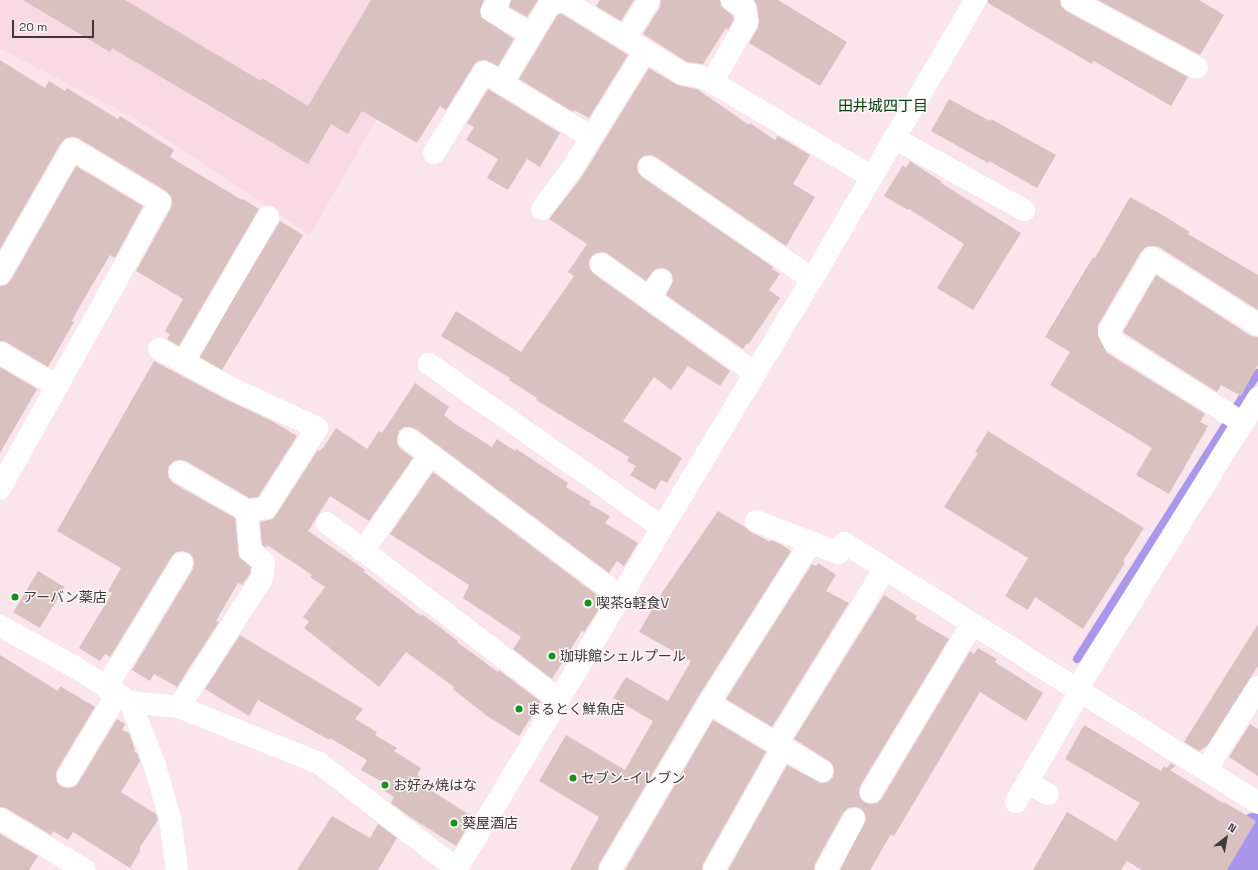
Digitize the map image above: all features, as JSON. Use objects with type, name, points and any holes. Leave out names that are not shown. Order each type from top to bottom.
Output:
[{"type":"street","points":[[498,0],[492,12],[531,34]]},
{"type":"street","points":[[625,39],[649,0]]},
{"type":"street","points":[[712,82],[747,22],[745,8],[732,0]]},
{"type":"street","points":[[0,626],[73,666],[118,695],[179,708],[319,763],[457,870],[812,278],[976,0]]},
{"type":"street","points":[[1072,0],[1197,68]]},
{"type":"street","points":[[502,83],[550,2],[566,2],[588,7],[625,39],[683,74],[699,76],[712,82],[872,177]]},
{"type":"street","points":[[542,209],[571,170],[645,51]]},
{"type":"street","points":[[434,153],[484,72],[591,137]]},
{"type":"street","points":[[894,138],[1024,210]]},
{"type":"street","points":[[0,274],[72,149],[160,202],[0,488]]},
{"type":"street","points":[[649,168],[812,278]]},
{"type":"street","points":[[184,362],[268,218]]},
{"type":"street","points":[[1243,423],[1114,342],[1109,331],[1152,258],[1258,325]]},
{"type":"street","points":[[601,264],[755,373]]},
{"type":"street","points":[[650,298],[661,280]]},
{"type":"street","points":[[159,349],[231,388],[317,428],[266,508],[247,511],[180,472]]},
{"type":"street","points":[[0,353],[57,386]]},
{"type":"street","points":[[429,364],[662,527]]},
{"type":"street","points":[[1016,802],[1078,690],[1258,398]]},
{"type":"street","points":[[408,439],[620,596]]},
{"type":"street","points":[[363,551],[430,455]]},
{"type":"street","points":[[179,708],[262,578],[264,562],[250,551],[247,511]]},
{"type":"street","points":[[756,521],[838,553],[844,543],[1258,803]]},
{"type":"street","points":[[327,523],[558,700]]},
{"type":"street","points":[[610,870],[709,703],[811,542]]},
{"type":"street","points":[[68,776],[118,695],[182,563]]},
{"type":"street","points":[[714,870],[780,745],[885,569]]},
{"type":"street","points":[[871,792],[972,624]]},
{"type":"street","points":[[1206,770],[1258,687]]},
{"type":"street","points":[[118,695],[154,763],[168,811],[177,870]]},
{"type":"street","points":[[709,703],[822,771]]},
{"type":"street","points":[[1027,782],[1048,794]]},
{"type":"street","points":[[0,819],[85,870]]},
{"type":"street","points":[[826,870],[854,819]]},
{"type":"shaded area","points":[[0,0],[445,0],[310,235],[134,118],[0,49]]},
{"type":"building","points":[[23,0],[125,0],[261,81],[262,78],[308,106],[371,0],[484,0],[480,10],[481,17],[514,39],[498,66],[485,60],[478,61],[474,65],[446,110],[440,106],[417,143],[362,111],[348,134],[331,124],[308,164],[112,48],[110,52]]},
{"type":"building","points":[[511,0],[538,0],[527,17],[509,7]]},
{"type":"building","points":[[600,0],[634,0],[621,21],[596,6]]},
{"type":"building","points":[[661,0],[720,0],[721,6],[733,16],[734,19],[728,30],[726,28],[703,64],[687,62],[643,34],[660,7]]},
{"type":"building","points":[[754,0],[778,0],[847,42],[820,86],[749,43],[758,28],[759,21],[757,6]]},
{"type":"building","points":[[988,0],[1060,0],[1061,6],[1066,11],[1188,77],[1171,106],[1094,61],[1092,64],[988,3]]},
{"type":"building","points":[[1098,0],[1199,0],[1224,15],[1200,55]]},
{"type":"building","points":[[558,14],[562,14],[628,55],[589,118],[574,110],[573,112],[519,79]]},
{"type":"building","points":[[0,60],[45,88],[49,81],[65,91],[67,88],[118,119],[120,116],[174,150],[170,157],[259,209],[179,346],[167,339],[170,334],[165,331],[183,299],[136,271],[171,208],[171,196],[166,191],[78,138],[66,138],[61,143],[0,249]]},
{"type":"building","points":[[649,68],[677,85],[697,89],[749,125],[750,123],[775,140],[778,136],[810,155],[793,184],[815,197],[786,246],[656,157],[650,155],[644,156],[639,160],[637,166],[638,172],[642,177],[773,267],[772,269],[780,274],[769,290],[780,298],[748,345],[747,343],[743,349],[666,295],[673,281],[672,274],[667,269],[655,269],[646,281],[608,254],[603,252],[596,253],[591,257],[589,262],[590,269],[594,274],[730,371],[720,386],[688,366],[671,390],[654,377],[623,421],[682,458],[667,483],[661,480],[655,490],[630,475],[636,466],[627,461],[629,457],[536,400],[537,398],[509,380],[510,378],[441,336],[456,311],[521,352],[574,276],[568,272],[587,244],[549,219],[581,178]]},
{"type":"building","points":[[488,89],[560,133],[540,167],[527,159],[508,190],[487,178],[498,159],[466,140],[474,127],[467,123]]},
{"type":"building","points":[[949,99],[990,121],[991,119],[1056,155],[1037,188],[931,131]]},
{"type":"building","points":[[910,161],[942,182],[941,183],[1021,233],[973,310],[937,288],[964,244],[909,209],[908,210],[884,196],[903,165],[906,168]]},
{"type":"building","points":[[76,166],[143,206],[115,258],[110,255],[85,297],[72,321],[74,322],[48,367],[6,342],[0,341],[0,286],[6,285],[11,280]]},
{"type":"building","points":[[1130,197],[1159,213],[1190,232],[1188,234],[1258,275],[1258,310],[1159,247],[1146,247],[1141,252],[1098,325],[1098,336],[1107,353],[1205,414],[1200,422],[1208,426],[1169,494],[1136,475],[1152,448],[1050,385],[1070,352],[1045,337],[1093,257],[1095,258]]},
{"type":"building","points":[[280,221],[303,235],[222,370],[199,356]]},
{"type":"building","points":[[1156,275],[1251,336],[1258,337],[1258,365],[1241,396],[1221,385],[1217,392],[1123,332]]},
{"type":"building","points":[[154,361],[225,399],[272,421],[297,436],[258,497],[249,498],[186,461],[174,461],[169,466],[169,478],[173,483],[235,518],[239,557],[251,567],[250,574],[242,585],[238,583],[216,621],[219,622],[177,687],[154,674],[150,681],[132,670],[193,569],[193,557],[189,553],[183,551],[176,552],[172,556],[110,657],[105,654],[100,661],[79,648],[112,593],[108,591],[121,568],[57,531]]},
{"type":"building","points":[[0,367],[37,389],[0,453]]},
{"type":"building","points":[[415,383],[449,407],[444,415],[454,423],[492,447],[497,439],[515,451],[516,449],[530,458],[568,483],[566,487],[591,502],[589,504],[610,516],[605,523],[638,543],[624,566],[617,561],[609,573],[416,429],[410,427],[404,427],[399,431],[397,444],[413,458],[369,521],[330,496],[308,531],[365,570],[364,572],[421,616],[422,614],[458,641],[457,642],[498,672],[499,670],[541,702],[519,736],[487,716],[453,689],[454,687],[406,652],[379,687],[304,628],[309,622],[303,617],[325,587],[310,577],[312,575],[267,545],[266,548],[262,545],[260,522],[273,519],[318,450],[320,451],[323,448],[336,428],[367,449],[379,431],[382,433]]},
{"type":"building","points":[[988,431],[1144,528],[1123,561],[1125,563],[1083,629],[1035,597],[1028,610],[1005,596],[1028,558],[944,507],[978,453],[975,452]]},
{"type":"building","points":[[433,472],[603,601],[596,614],[584,632],[582,631],[552,679],[513,649],[521,637],[463,598],[469,585],[390,534]]},
{"type":"building","points":[[718,511],[751,532],[770,542],[771,540],[780,544],[791,551],[698,697],[599,864],[598,870],[570,870],[599,817],[539,781],[566,735],[625,770],[653,721],[613,698],[626,677],[668,701],[691,661],[639,632],[659,597]]},
{"type":"building","points":[[818,563],[836,575],[826,591],[849,603],[772,727],[726,699],[812,564],[816,566]]},
{"type":"building","points":[[38,571],[65,587],[40,628],[13,612]]},
{"type":"building","points":[[884,595],[917,616],[915,619],[949,639],[860,786],[860,798],[864,802],[871,804],[877,803],[882,798],[970,651],[974,654],[978,648],[997,659],[995,662],[1043,693],[1026,721],[980,692],[894,836],[891,834],[870,870],[840,870],[866,819],[864,812],[860,808],[854,807],[848,808],[843,813],[815,864],[814,870],[728,870],[787,765],[821,783],[828,782],[833,777],[833,765],[829,761],[794,739]]},
{"type":"building","points":[[1258,624],[1258,666],[1207,746],[1199,751],[1184,742]]},
{"type":"building","points":[[240,635],[363,709],[355,719],[377,732],[375,735],[397,748],[394,751],[421,768],[417,775],[436,786],[432,791],[473,817],[456,846],[391,803],[394,797],[380,788],[384,783],[361,770],[367,760],[330,738],[329,740],[258,700],[249,716],[205,689]]},
{"type":"building","points":[[0,655],[58,691],[60,686],[95,707],[57,770],[57,782],[62,787],[74,787],[78,783],[117,719],[125,724],[122,730],[129,733],[135,750],[134,752],[137,753],[140,761],[121,792],[156,814],[158,820],[140,847],[140,851],[130,868],[73,832],[68,840],[53,831],[51,835],[6,808],[0,807]]},
{"type":"building","points":[[713,720],[766,752],[703,864],[702,870],[625,870]]},
{"type":"building","points":[[1250,724],[1258,729],[1258,776],[1229,757]]},
{"type":"building","points":[[1084,725],[1161,771],[1164,766],[1167,768],[1171,763],[1176,766],[1170,770],[1223,803],[1224,802],[1256,821],[1227,870],[1142,870],[1127,861],[1121,870],[1033,870],[1067,812],[1116,841],[1140,803],[1065,759]]},
{"type":"building","points":[[332,816],[370,838],[378,824],[397,838],[378,870],[297,870]]},
{"type":"building","points":[[0,834],[38,856],[29,870],[0,870]]},
{"type":"waterway","points":[[1235,409],[1258,373]]},
{"type":"waterway","points":[[1077,659],[1226,424]]},
{"type":"waterway","points":[[1234,870],[1258,836]]},
{"type":"place","name":"アーバン薬店","points":[[15,597]]},
{"type":"place","name":"喫茶&軽食V","points":[[588,603]]},
{"type":"place","name":"珈琲館シェルプール","points":[[552,656]]},
{"type":"place","name":"まるとく鮮魚店","points":[[519,709]]},
{"type":"place","name":"セブン-イレブン","points":[[573,778]]},
{"type":"place","name":"お好み焼はな","points":[[385,785]]},
{"type":"place","name":"葵屋酒店","points":[[454,823]]},
{"type":"district","name":"田井城四丁目","points":[[883,106]]}]
